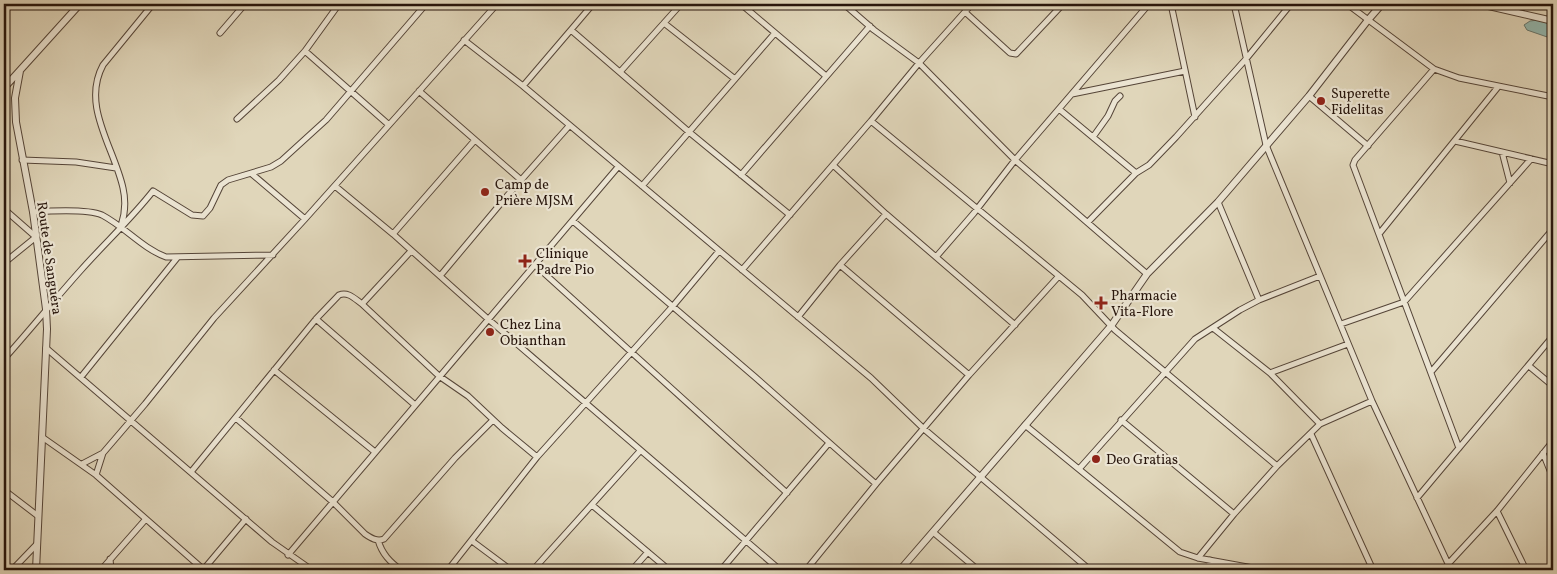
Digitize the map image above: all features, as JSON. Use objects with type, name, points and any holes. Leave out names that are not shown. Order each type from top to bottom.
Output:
[{"type":"street","points":[[4,88],[80,4]]},
{"type":"street","points":[[121,229],[124,217],[123,187],[98,116],[96,87],[98,74],[103,65],[153,4]]},
{"type":"street","points":[[220,33],[245,4]]},
{"type":"street","points":[[237,119],[274,85],[305,50],[339,4]]},
{"type":"street","points":[[4,359],[46,309],[121,229],[153,191],[192,216],[203,216],[210,208],[221,185],[228,180],[252,174],[282,161],[326,120],[426,4]]},
{"type":"street","points":[[82,464],[103,453],[198,336],[273,255],[497,4]]},
{"type":"street","points":[[523,86],[592,4]]},
{"type":"street","points":[[620,72],[681,4]]},
{"type":"street","points":[[741,4],[826,76]]},
{"type":"street","points":[[844,4],[919,63],[1015,160],[1147,274]]},
{"type":"street","points":[[742,270],[919,63],[972,4]]},
{"type":"street","points":[[965,12],[1010,53],[1016,54],[1063,4]]},
{"type":"street","points":[[936,257],[1015,160],[1149,4]]},
{"type":"street","points":[[1172,4],[1195,117]]},
{"type":"street","points":[[1234,4],[1266,146],[1372,401],[1451,570]]},
{"type":"street","points":[[1088,222],[1136,173],[1149,165],[1195,117],[1291,4]]},
{"type":"street","points":[[1347,4],[1434,69],[1459,78],[1553,97]]},
{"type":"street","points":[[900,570],[1111,326],[1147,274],[1218,202],[1309,96],[1382,4]]},
{"type":"street","points":[[1480,4],[1553,21]]},
{"type":"street","points":[[664,23],[735,79]]},
{"type":"street","points":[[741,175],[870,26]]},
{"type":"street","points":[[571,30],[689,132],[790,215]]},
{"type":"street","points":[[642,186],[775,33]]},
{"type":"street","points":[[464,40],[523,86],[871,378],[924,429],[1090,570]]},
{"type":"street","points":[[305,50],[389,125]]},
{"type":"street","points":[[1434,69],[1355,160],[1353,165],[1459,448]]},
{"type":"street","name":"Route de Sanguéra","points":[[20,71],[16,88],[15,108],[46,309],[36,570]]},
{"type":"street","points":[[1072,94],[1185,71]]},
{"type":"street","points":[[1380,234],[1498,87]]},
{"type":"street","points":[[419,92],[521,180]]},
{"type":"street","points":[[1093,137],[1120,96]]},
{"type":"street","points":[[1309,96],[1368,146]]},
{"type":"street","points":[[1059,109],[1136,173]]},
{"type":"street","points":[[871,121],[1094,306],[1111,326],[1277,466]]},
{"type":"street","points":[[440,276],[569,126]]},
{"type":"street","points":[[393,234],[475,140]]},
{"type":"street","points":[[1455,141],[1553,164]]},
{"type":"street","points":[[1502,152],[1510,183]]},
{"type":"street","points":[[1340,324],[1404,302],[1531,159]]},
{"type":"street","points":[[22,160],[76,162],[116,168]]},
{"type":"street","points":[[833,165],[886,214],[1015,325]]},
{"type":"street","points":[[288,554],[618,167]]},
{"type":"street","points":[[252,174],[305,219]]},
{"type":"street","points":[[335,186],[393,234],[488,320],[745,542],[780,570]]},
{"type":"street","points":[[1218,202],[1259,300]]},
{"type":"street","points":[[4,209],[36,237],[4,263]]},
{"type":"street","points":[[32,212],[94,213],[101,215],[154,252],[166,257],[273,255]]},
{"type":"street","points":[[798,317],[840,265],[886,214]]},
{"type":"street","points":[[573,221],[876,484]]},
{"type":"street","points":[[1431,372],[1553,229]]},
{"type":"street","points":[[362,304],[411,251]]},
{"type":"street","points":[[448,570],[537,457],[586,404],[719,251]]},
{"type":"street","points":[[81,377],[177,258]]},
{"type":"street","points":[[535,264],[787,493]]},
{"type":"street","points":[[840,265],[969,375]]},
{"type":"street","points":[[1078,469],[1195,339],[1259,300],[1320,276]]},
{"type":"street","points":[[806,570],[969,375],[1058,277]]},
{"type":"street","points":[[191,472],[316,319],[342,294],[351,296],[362,304],[439,376],[468,396],[537,457]]},
{"type":"street","points":[[316,319],[415,405]]},
{"type":"street","points":[[1213,328],[1270,373],[1320,424]]},
{"type":"street","points":[[1417,498],[1553,336]]},
{"type":"street","points":[[1270,373],[1348,344]]},
{"type":"street","points":[[46,348],[246,519],[288,554],[312,570]]},
{"type":"street","points":[[1529,366],[1553,386]]},
{"type":"street","points":[[274,370],[375,452]]},
{"type":"street","points":[[1198,558],[1277,466],[1320,424],[1372,401]]},
{"type":"street","points":[[236,418],[333,502],[365,534],[378,540],[384,539],[454,458],[493,420]]},
{"type":"street","points":[[1121,420],[1234,514]]},
{"type":"street","points":[[1025,425],[1180,552],[1198,558],[1264,570]]},
{"type":"street","points":[[1311,434],[1373,570]]},
{"type":"street","points":[[42,437],[82,464],[203,570],[246,519]]},
{"type":"street","points":[[1448,564],[1497,511],[1553,441]]},
{"type":"street","points":[[721,570],[829,443]]},
{"type":"street","points":[[534,570],[640,451]]},
{"type":"street","points":[[96,476],[103,453]]},
{"type":"street","points":[[1543,454],[1553,478]]},
{"type":"street","points":[[4,490],[38,516]]},
{"type":"street","points":[[592,505],[669,570]]},
{"type":"street","points":[[1497,511],[1526,570]]},
{"type":"street","points":[[101,570],[145,520]]},
{"type":"street","points":[[933,532],[978,570]]},
{"type":"street","points":[[378,540],[381,551],[389,561],[401,570]]},
{"type":"street","points":[[472,541],[511,570]]},
{"type":"street","points":[[12,570],[38,544]]},
{"type":"street","points":[[632,570],[648,552]]},
{"type":"street","points":[[110,559],[110,570]]},
{"type":"street","points":[[1208,570],[1210,560]]},
{"type":"water","points":[[1553,20],[1553,39],[1527,30],[1524,25],[1530,21]]},
{"type":"place","name":"Superette Fidelitas","points":[[1321,101]]},
{"type":"place","name":"Camp de Prière MJSM","points":[[485,192]]},
{"type":"place","name":"Clinique Padre Pio","points":[[525,261]]},
{"type":"place","name":"Pharmacie Vita-Flore","points":[[1101,303]]},
{"type":"place","name":"Chez Lina Obianthan","points":[[490,332]]},
{"type":"place","name":"Deo Gratias","points":[[1096,459]]}]
